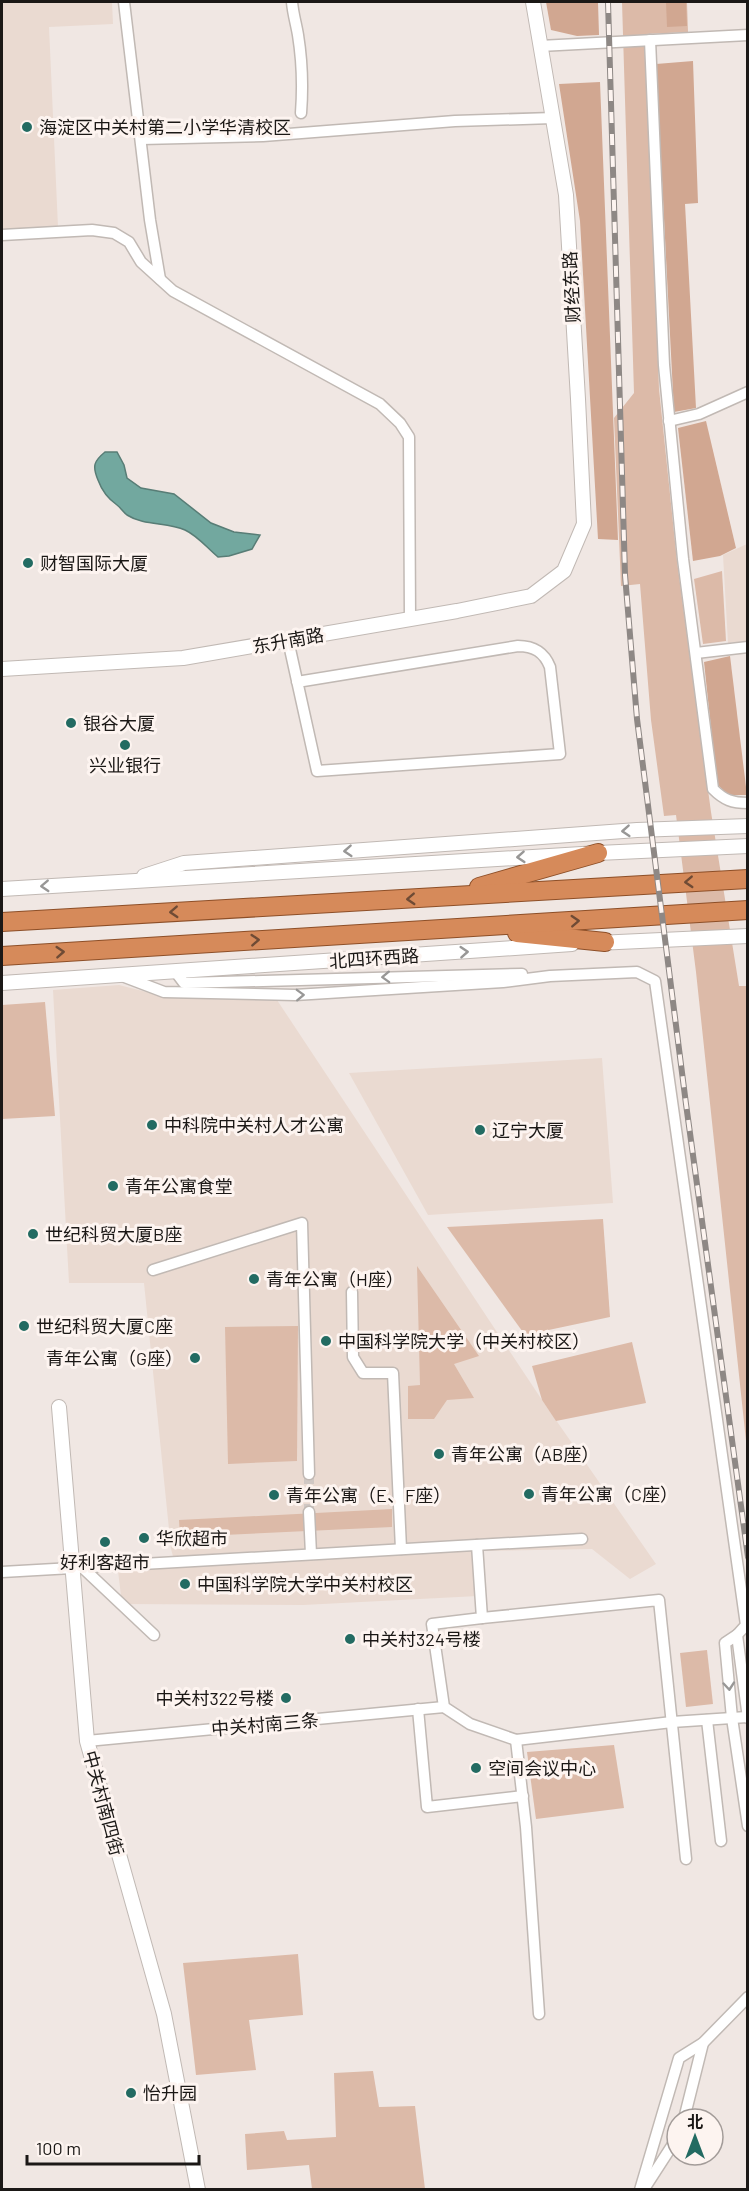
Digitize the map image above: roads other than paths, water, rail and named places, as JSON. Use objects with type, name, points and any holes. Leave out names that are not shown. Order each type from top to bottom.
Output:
[{"type":"highway","points":[[446,897],[598,853]]},
{"type":"highway","points":[[2,921],[747,879]]},
{"type":"highway","name":"北四环西路","points":[[2,956],[747,910]]},
{"type":"highway","points":[[465,927],[605,942]]},
{"type":"street","points":[[124,2],[160,279]]},
{"type":"street","points":[[292,2],[293,19],[298,34],[303,93],[301,113]]},
{"type":"street","name":"财经东路","points":[[532,2],[566,195],[584,524],[564,571]]},
{"type":"street","points":[[540,46],[747,35]]},
{"type":"street","points":[[650,40],[664,365],[683,559],[713,789],[723,799],[735,803],[747,803]]},
{"type":"street","points":[[141,140],[263,136],[455,121],[553,118]]},
{"type":"street","points":[[2,235],[92,231],[114,233],[129,242],[141,261],[173,291],[380,404],[400,423],[409,437],[410,619]]},
{"type":"street","points":[[669,421],[699,414],[747,392]]},
{"type":"street","name":"东升南路","points":[[2,669],[183,658],[410,619],[531,596],[564,571]]},
{"type":"street","points":[[288,640],[297,682],[317,771],[560,754],[550,668],[546,658],[530,646],[297,682]]},
{"type":"street","points":[[696,653],[747,646]]},
{"type":"street","points":[[124,882],[184,863],[626,831],[747,826]]},
{"type":"street","points":[[2,888],[747,846]]},
{"type":"street","name":"北四环西路","points":[[2,983],[605,942],[747,936]]},
{"type":"street","points":[[175,971],[184,983],[508,974],[550,976]]},
{"type":"street","points":[[119,975],[164,992],[295,995],[503,982],[550,976],[637,972],[655,981],[746,1625],[725,1643],[732,1718],[747,1819]]},
{"type":"street","points":[[153,1270],[302,1223],[309,1474]]},
{"type":"street","points":[[352,1292],[353,1357],[357,1366],[363,1373],[393,1373],[401,1549]]},
{"type":"street","name":"中关村南四街","points":[[59,1407],[78,1568],[87,1741],[164,2014],[198,2190]]},
{"type":"street","points":[[309,1512],[311,1554]]},
{"type":"street","points":[[2,1572],[582,1539]]},
{"type":"street","points":[[477,1545],[482,1618]]},
{"type":"street","points":[[78,1568],[154,1635]]},
{"type":"street","points":[[686,1858],[672,1722],[659,1600],[432,1624],[444,1707],[470,1724],[516,1740],[672,1722],[747,1717],[737,1635]]},
{"type":"street","name":"中关村南三条","points":[[87,1741],[444,1707]]},
{"type":"street","points":[[418,1709],[427,1807],[523,1796]]},
{"type":"street","points":[[707,1720],[721,1841]]},
{"type":"street","points":[[516,1740],[523,1796],[539,2014]]},
{"type":"street","points":[[642,2190],[679,2058],[703,2043],[747,1997]]},
{"type":"street","points":[[687,2107],[703,2043]]},
{"type":"street","points":[[642,2190],[665,2156]]},
{"type":"water","points":[[105,452],[117,452],[124,465],[127,478],[141,488],[174,494],[211,523],[234,532],[260,535],[252,549],[218,557],[185,530],[141,521],[127,515],[105,494],[96,475],[95,464]]},
{"type":"tunnel","points":[[309,1474],[309,1512]]},
{"type":"railway","points":[[608,2],[625,575],[637,719],[686,1104],[748,1557]]},
{"type":"place","name":"海淀区中关村第二小学华清校区","points":[[27,127]]},
{"type":"place","name":"财智国际大厦","points":[[28,563]]},
{"type":"place","name":"银谷大厦","points":[[71,723]]},
{"type":"place","name":"兴业银行","points":[[125,745]]},
{"type":"place","name":"中科院中关村人才公寓","points":[[152,1125]]},
{"type":"place","name":"辽宁大厦","points":[[480,1130]]},
{"type":"place","name":"青年公寓食堂","points":[[113,1186]]},
{"type":"place","name":"世纪科贸大厦B座","points":[[33,1234]]},
{"type":"place","name":"青年公寓（H座）","points":[[254,1279]]},
{"type":"place","name":"世纪科贸大厦C座","points":[[24,1326]]},
{"type":"place","name":"中国科学院大学（中关村校区）","points":[[326,1341]]},
{"type":"place","name":"青年公寓（G座）","points":[[195,1358]]},
{"type":"place","name":"青年公寓（AB座）","points":[[439,1454]]},
{"type":"place","name":"青年公寓（C座）","points":[[529,1494]]},
{"type":"place","name":"青年公寓（E、F座）","points":[[274,1495]]},
{"type":"place","name":"华欣超市","points":[[144,1538]]},
{"type":"place","name":"好利客超市","points":[[105,1542]]},
{"type":"place","name":"中国科学院大学中关村校区","points":[[185,1584]]},
{"type":"place","name":"中关村324号楼","points":[[350,1639]]},
{"type":"place","name":"中关村322号楼","points":[[286,1698]]},
{"type":"place","name":"空间会议中心","points":[[476,1768]]},
{"type":"place","name":"怡升园","points":[[131,2093]]}]
